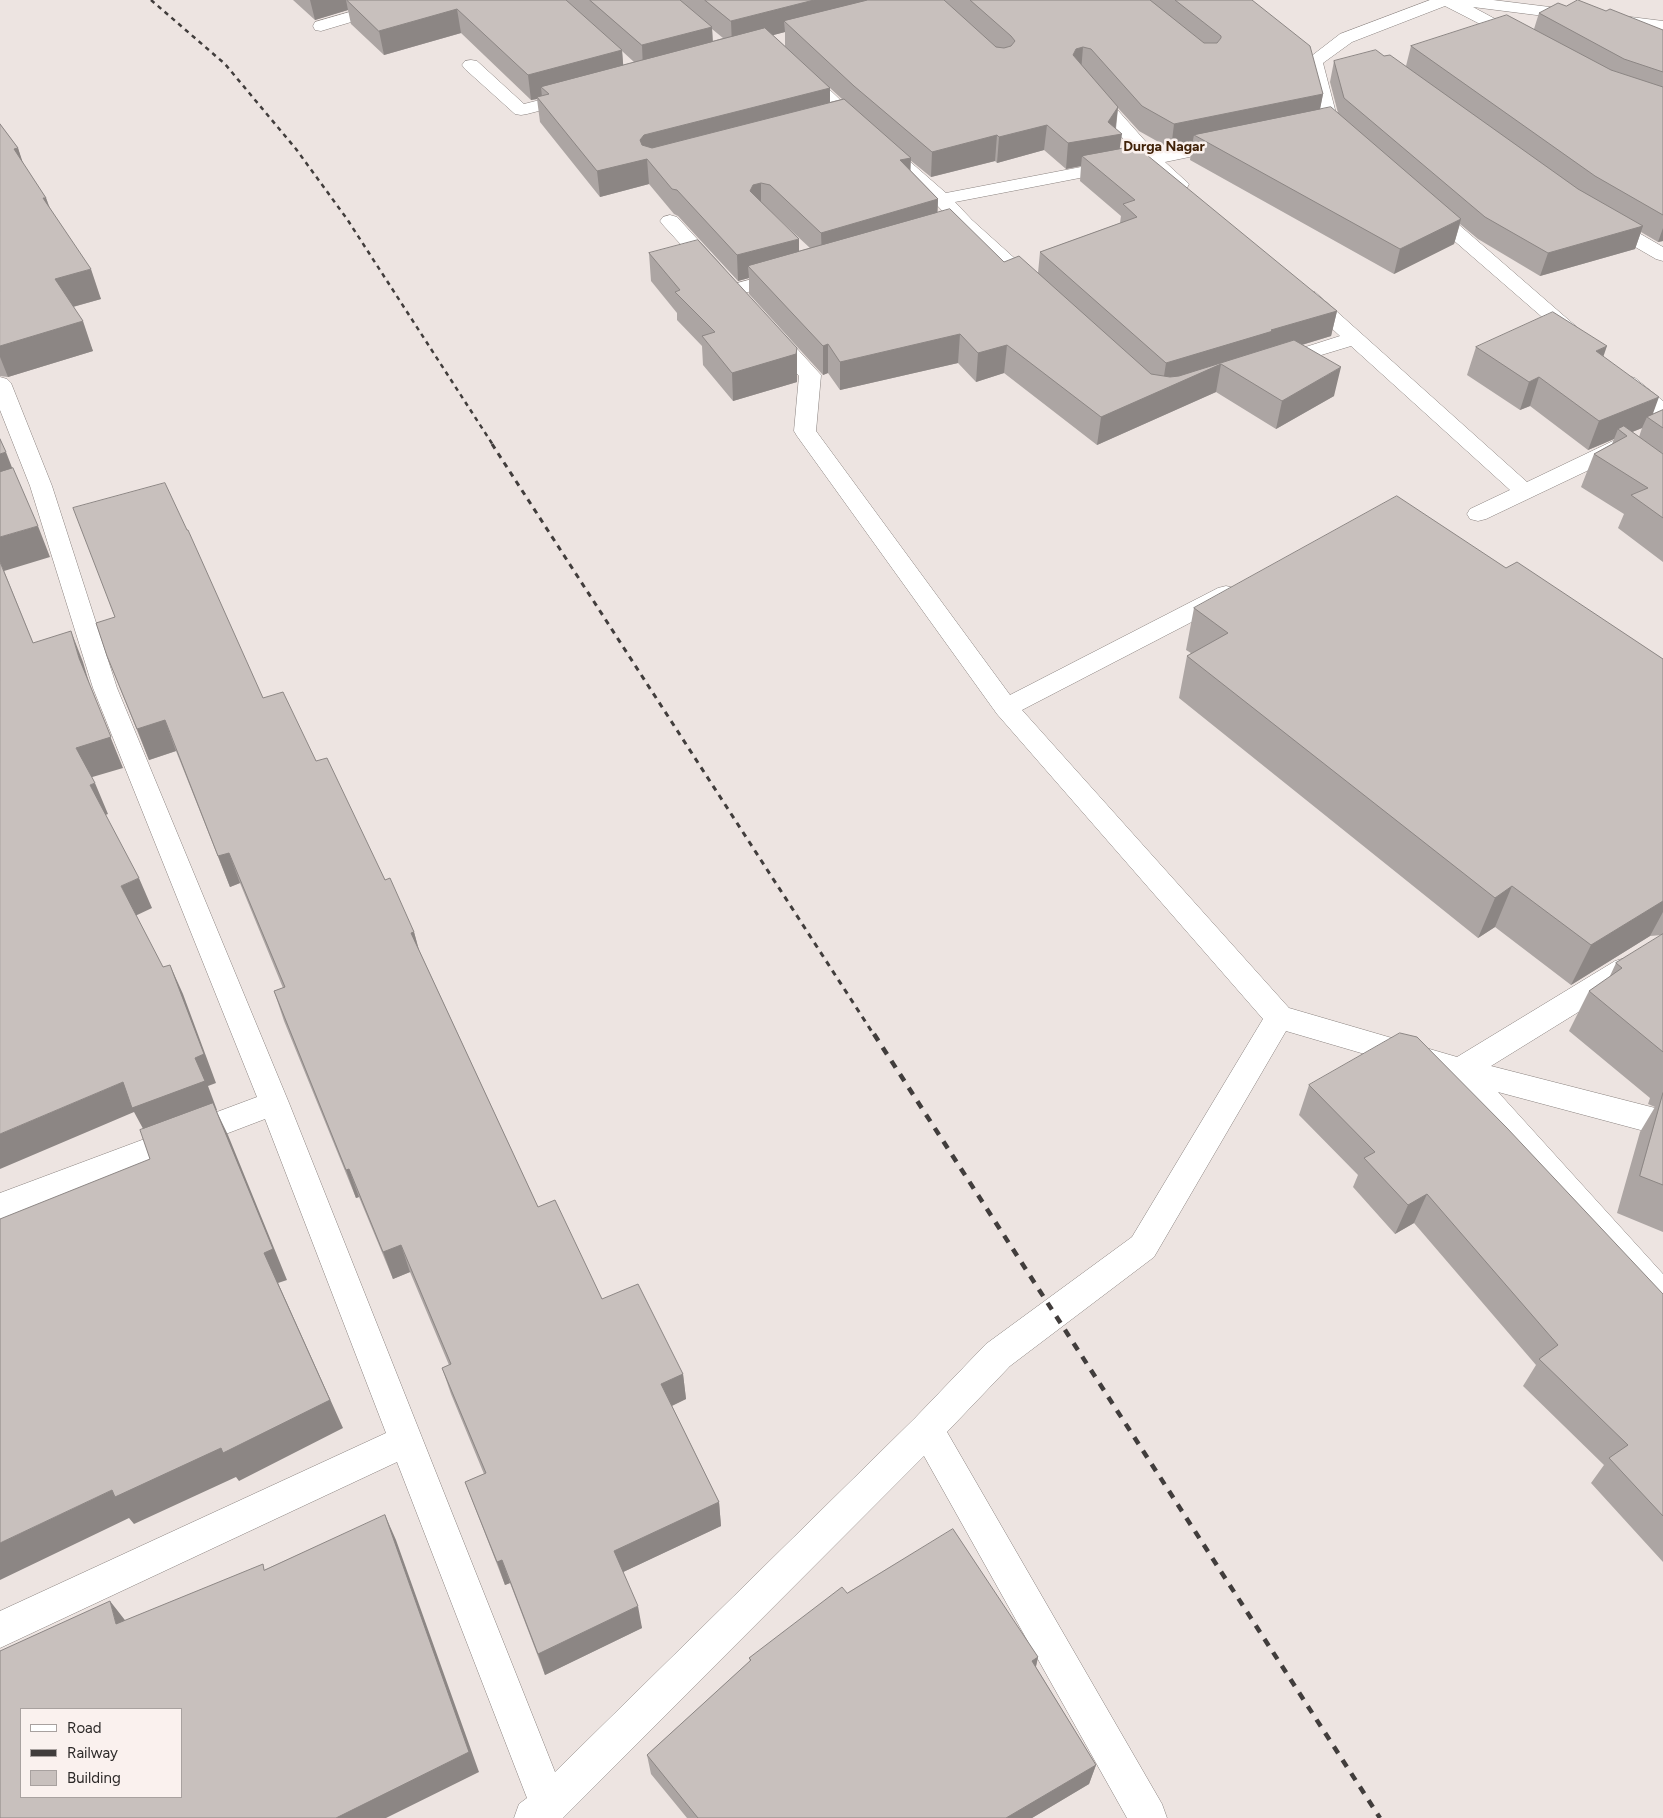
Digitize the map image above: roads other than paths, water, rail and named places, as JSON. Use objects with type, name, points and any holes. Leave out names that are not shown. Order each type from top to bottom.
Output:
[{"type":"street","points":[[321,26],[409,0]]},
{"type":"street","points":[[1359,149],[1330,123],[1314,61],[1346,38],[1447,0],[1663,26]]},
{"type":"street","points":[[1447,0],[1533,46]]},
{"type":"street","points":[[1346,38],[1362,49]]},
{"type":"street","points":[[790,63],[837,118],[942,199],[956,227],[1046,297]]},
{"type":"street","points":[[472,65],[520,110],[594,91]]},
{"type":"street","points":[[1081,79],[1152,160],[1197,199]]},
{"type":"street","points":[[1311,127],[1330,123]]},
{"type":"street","points":[[942,199],[1152,160],[1246,140]]},
{"type":"street","points":[[1411,194],[1589,348]]},
{"type":"street","points":[[1587,211],[1663,255]]},
{"type":"street","points":[[670,221],[810,375],[805,431],[1006,708],[1279,1016],[1460,1070],[1663,1123]]},
{"type":"street","points":[[733,290],[808,271]]},
{"type":"street","points":[[1295,285],[1524,491]]},
{"type":"street","points":[[1260,368],[1355,338]]},
{"type":"street","points":[[1478,514],[1657,427],[1611,367]]},
{"type":"street","points":[[0,383],[33,488],[106,688],[274,1102],[407,1440],[541,1812],[927,1429],[998,1355],[1143,1247],[1279,1016]]},
{"type":"street","points":[[1614,448],[1635,463]]},
{"type":"street","points":[[1006,708],[1243,585]]},
{"type":"street","points":[[1460,1070],[1644,956]]},
{"type":"street","points":[[1460,1070],[1663,1297]]},
{"type":"street","points":[[0,1206],[274,1102]]},
{"type":"street","points":[[927,1429],[1148,1818]]},
{"type":"street","points":[[0,1630],[407,1440]]},
{"type":"railway","points":[[151,0],[225,64],[296,149],[347,219],[493,445]]},
{"type":"railway","points":[[492,444],[874,1035]]},
{"type":"railway","points":[[874,1034],[1380,1818]]},
{"type":"district","name":"Durga Nagar","points":[[1164,147]]}]
